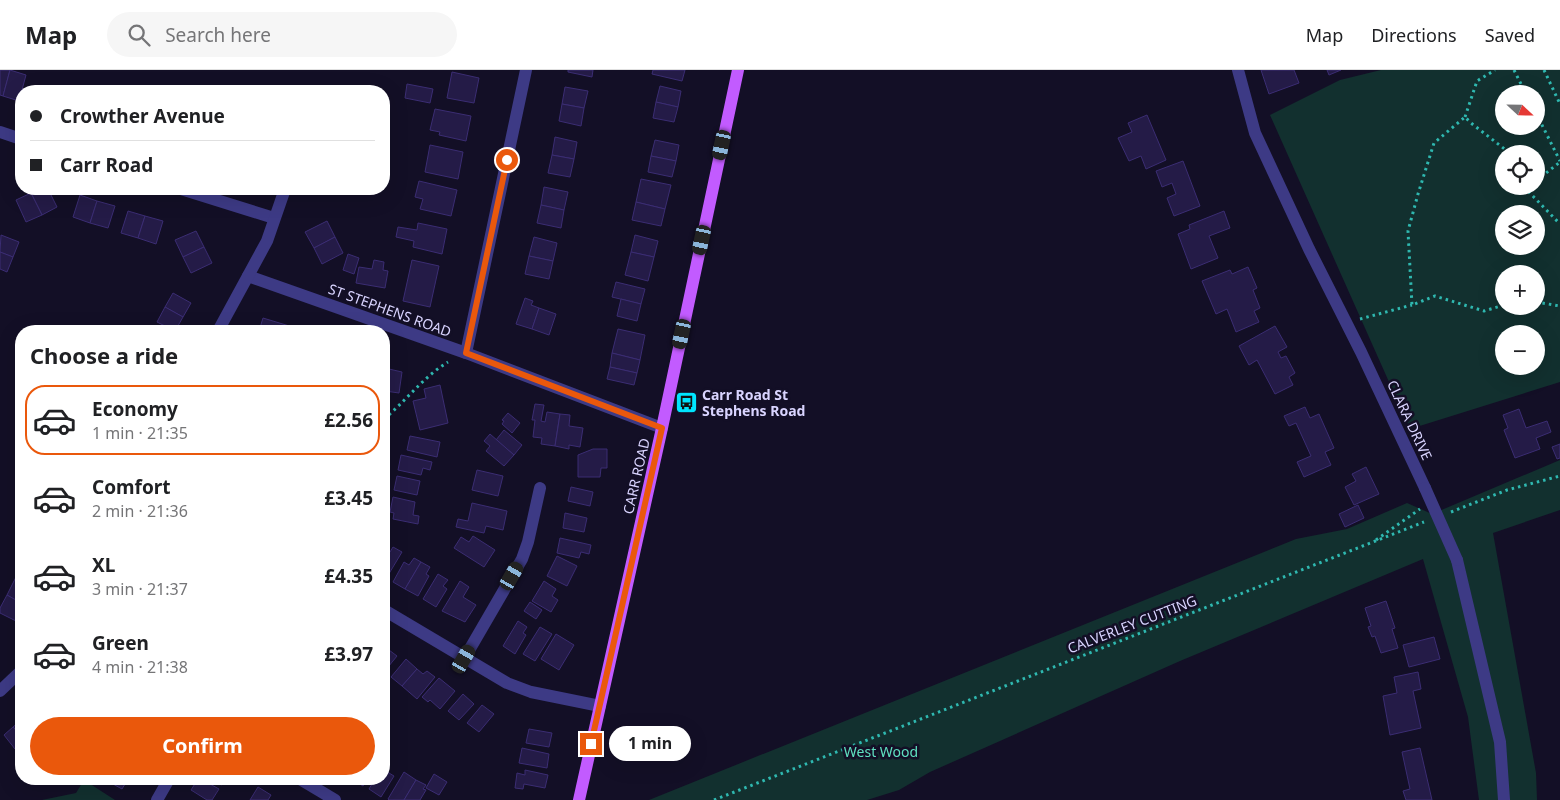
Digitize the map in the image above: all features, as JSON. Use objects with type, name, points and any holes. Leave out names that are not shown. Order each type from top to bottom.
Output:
[{"type":"main road","name":"CARR ROAD","points":[[579,800],[662,428],[738,70]]},
{"type":"street","points":[[461,351],[526,70]]},
{"type":"street","name":"CLARA DRIVE","points":[[1238,70],[1255,134],[1425,488],[1457,560],[1500,742],[1504,800]]},
{"type":"street","points":[[1,137],[15,138]]},
{"type":"street","points":[[200,195],[274,218]]},
{"type":"street","points":[[221,325],[267,240],[282,195]]},
{"type":"street","name":"ST STEPHENS ROAD","points":[[248,276],[387,325]]},
{"type":"street","name":"ST STEPHENS ROAD","points":[[390,326],[461,351],[662,428]]},
{"type":"street","points":[[464,659],[522,559],[528,542],[540,488]]},
{"type":"street","points":[[390,614],[507,683],[531,692],[600,706]]},
{"type":"street","points":[[0,691],[15,677]]},
{"type":"street","points":[[157,800],[166,785]]},
{"type":"street","points":[[310,785],[336,800]]},
{"type":"path","points":[[1412,305],[1408,231],[1434,143],[1465,117],[1476,81],[1494,70]]},
{"type":"path","points":[[1514,70],[1522,85]]},
{"type":"path","points":[[1544,70],[1560,104]]},
{"type":"path","points":[[1465,117],[1499,145]]},
{"type":"path","points":[[1545,131],[1560,161],[1545,174]]},
{"type":"path","points":[[1535,195],[1560,224]]},
{"type":"path","points":[[1346,323],[1412,305],[1435,296],[1484,312],[1495,308]]},
{"type":"path","points":[[1545,304],[1560,306]]},
{"type":"path","points":[[390,413],[432,372],[449,362],[461,351]]},
{"type":"path","points":[[1444,515],[1507,490],[1560,476]]},
{"type":"path","points":[[1371,543],[1431,502]]},
{"type":"path","name":"CALVERLEY CUTTING","points":[[714,800],[1426,522]]},
{"type":"green space","points":[[1381,70],[1560,70],[1560,382],[1410,429],[1270,115],[1340,80]]},
{"type":"green space","name":"West Wood","points":[[1560,460],[1560,510],[1493,533],[1536,773],[1537,800],[1479,800],[1468,717],[1423,559],[1180,661],[930,772],[899,790],[867,800],[649,800],[1296,539],[1347,529],[1407,503],[1432,514]]},
{"type":"green space","points":[[81,785],[92,785],[115,800],[42,800],[76,793]]},
{"type":"building","points":[[0,70],[10,70],[3,96],[0,95]]},
{"type":"building","points":[[10,70],[26,75],[23,85],[15,85],[15,100],[3,96]]},
{"type":"building","points":[[568,70],[593,70],[592,77],[568,72]]},
{"type":"building","points":[[653,70],[685,70],[682,81],[652,74]]},
{"type":"building","points":[[1261,70],[1294,70],[1299,83],[1269,94]]},
{"type":"building","points":[[1327,70],[1341,70],[1329,75]]},
{"type":"building","points":[[452,72],[479,78],[474,103],[447,98]]},
{"type":"building","points":[[407,84],[433,89],[430,103],[405,98]]},
{"type":"building","points":[[660,86],[681,91],[678,107],[656,102]]},
{"type":"building","points":[[565,87],[588,91],[584,108],[562,104]]},
{"type":"building","points":[[656,102],[678,107],[674,122],[653,118]]},
{"type":"building","points":[[562,104],[584,108],[581,126],[559,121]]},
{"type":"building","points":[[435,109],[471,116],[466,141],[439,135],[440,132],[430,130]]},
{"type":"building","points":[[1147,115],[1166,160],[1146,169],[1141,156],[1129,161],[1118,138],[1132,132],[1128,123]]},
{"type":"building","points":[[555,137],[577,142],[574,159],[552,155]]},
{"type":"building","points":[[655,140],[679,145],[676,161],[651,156]]},
{"type":"building","points":[[430,145],[463,152],[458,179],[425,172]]},
{"type":"building","points":[[552,155],[574,159],[570,177],[548,173]]},
{"type":"building","points":[[651,156],[676,161],[672,177],[648,172]]},
{"type":"building","points":[[1183,161],[1200,206],[1174,216],[1167,198],[1176,194],[1172,183],[1162,187],[1156,171]]},
{"type":"building","points":[[641,179],[671,185],[665,209],[636,202]]},
{"type":"building","points":[[419,181],[457,190],[451,216],[420,209],[423,199],[415,197]]},
{"type":"building","points":[[544,187],[568,192],[564,210],[541,205]]},
{"type":"building","points":[[27,195],[32,195],[42,215],[26,222],[16,200]]},
{"type":"building","points":[[32,195],[51,195],[57,207],[42,215]]},
{"type":"building","points":[[80,195],[97,201],[90,223],[73,217]]},
{"type":"building","points":[[97,201],[115,206],[108,228],[90,223]]},
{"type":"building","points":[[636,202],[665,209],[661,226],[632,220]]},
{"type":"building","points":[[541,205],[564,210],[561,228],[537,223]]},
{"type":"building","points":[[128,211],[145,216],[138,238],[121,233]]},
{"type":"building","points":[[1224,211],[1230,228],[1209,236],[1218,258],[1191,269],[1178,234],[1190,229],[1189,225]]},
{"type":"building","points":[[145,216],[163,221],[156,244],[138,238]]},
{"type":"building","points":[[327,221],[335,237],[314,248],[305,232]]},
{"type":"building","points":[[418,223],[447,229],[442,254],[413,247],[414,241],[396,237],[398,227],[417,230]]},
{"type":"building","points":[[196,231],[204,247],[183,257],[175,240]]},
{"type":"building","points":[[1,235],[19,242],[13,257],[0,252]]},
{"type":"building","points":[[635,235],[658,241],[654,257],[631,252]]},
{"type":"building","points":[[335,237],[343,253],[322,264],[314,248]]},
{"type":"building","points":[[534,237],[557,243],[553,261],[529,256]]},
{"type":"building","points":[[204,247],[212,263],[191,273],[183,257]]},
{"type":"building","points":[[0,252],[13,257],[7,272],[0,269]]},
{"type":"building","points":[[631,252],[654,257],[648,281],[625,275]]},
{"type":"building","points":[[348,254],[359,258],[354,274],[343,270]]},
{"type":"building","points":[[529,256],[553,261],[549,279],[525,274]]},
{"type":"building","points":[[374,260],[384,262],[383,270],[388,271],[385,288],[356,283],[359,267],[372,269]]},
{"type":"building","points":[[412,260],[439,266],[430,307],[403,301]]},
{"type":"building","points":[[1248,267],[1257,288],[1253,290],[1260,308],[1254,311],[1259,322],[1236,332],[1227,309],[1216,314],[1202,281],[1230,270],[1232,274]]},
{"type":"building","points":[[616,282],[645,289],[641,304],[612,297]]},
{"type":"building","points":[[173,293],[191,303],[183,317],[165,307]]},
{"type":"building","points":[[525,298],[533,301],[531,305],[539,308],[532,329],[516,324]]},
{"type":"building","points":[[621,299],[641,304],[637,321],[617,316]]},
{"type":"building","points":[[165,307],[183,317],[178,325],[163,325],[157,322]]},
{"type":"building","points":[[539,308],[556,314],[549,335],[532,329]]},
{"type":"building","points":[[263,318],[286,325],[261,325]]},
{"type":"building","points":[[1275,326],[1287,347],[1278,352],[1281,358],[1286,356],[1295,373],[1289,377],[1293,385],[1275,394],[1257,360],[1249,365],[1239,346]]},
{"type":"building","points":[[618,329],[645,335],[640,360],[612,353]]},
{"type":"building","points":[[612,353],[640,360],[637,373],[610,367]]},
{"type":"building","points":[[610,367],[637,373],[634,385],[607,379]]},
{"type":"building","points":[[390,369],[402,372],[399,393],[390,392]]},
{"type":"building","points":[[440,385],[448,423],[420,430],[413,401],[426,398],[424,389]]},
{"type":"building","points":[[535,404],[544,405],[541,421],[545,422],[547,412],[560,414],[555,446],[541,444],[542,438],[533,437],[535,420],[532,420]]},
{"type":"building","points":[[1305,407],[1310,418],[1319,414],[1334,448],[1325,452],[1331,465],[1304,477],[1297,462],[1311,456],[1296,423],[1289,426],[1284,416]]},
{"type":"building","points":[[1519,409],[1526,428],[1547,421],[1551,432],[1536,438],[1540,449],[1515,458],[1504,430],[1508,428],[1503,415]]},
{"type":"building","points":[[508,413],[520,423],[512,433],[502,424],[504,421],[502,420]]},
{"type":"building","points":[[560,414],[570,415],[569,426],[583,428],[580,447],[569,445],[569,449],[555,446]]},
{"type":"building","points":[[504,430],[522,445],[514,455],[496,440]]},
{"type":"building","points":[[490,434],[514,455],[504,466],[486,451],[490,446],[484,441]]},
{"type":"building","points":[[410,436],[440,442],[437,457],[407,450]]},
{"type":"building","points":[[1560,444],[1560,458],[1557,459],[1552,447]]},
{"type":"building","points":[[593,449],[607,449],[607,468],[601,468],[600,477],[578,477],[578,455]]},
{"type":"building","points":[[401,455],[432,462],[430,470],[423,468],[421,475],[398,470]]},
{"type":"building","points":[[1366,467],[1379,494],[1354,505],[1345,487],[1356,481],[1352,474]]},
{"type":"building","points":[[477,470],[503,476],[498,496],[472,490]]},
{"type":"building","points":[[397,476],[420,481],[417,495],[394,490]]},
{"type":"building","points":[[571,487],[593,492],[590,506],[568,501]]},
{"type":"building","points":[[393,497],[415,502],[413,515],[419,516],[418,524],[393,519],[394,513],[390,512]]},
{"type":"building","points":[[472,503],[507,511],[503,530],[486,526],[484,533],[456,527],[458,519],[468,521]]},
{"type":"building","points":[[1358,505],[1364,518],[1345,527],[1339,514]]},
{"type":"building","points":[[565,513],[587,518],[584,532],[563,528]]},
{"type":"building","points":[[473,536],[495,550],[484,567],[454,548],[461,537],[469,542]]},
{"type":"building","points":[[560,538],[591,545],[589,554],[581,552],[579,558],[557,553]]},
{"type":"building","points":[[393,547],[402,552],[390,572],[390,552]]},
{"type":"building","points":[[557,556],[577,566],[567,586],[547,576]]},
{"type":"building","points":[[414,558],[421,562],[405,589],[393,582],[404,562],[409,565]]},
{"type":"building","points":[[421,562],[430,567],[426,574],[429,576],[418,596],[405,589]]},
{"type":"building","points":[[438,574],[448,580],[443,586],[447,589],[436,607],[423,599]]},
{"type":"building","points":[[15,579],[15,600],[7,595]]},
{"type":"building","points":[[460,581],[469,587],[463,597],[476,605],[465,622],[442,611]]},
{"type":"building","points":[[544,581],[556,589],[552,596],[558,600],[551,612],[532,601]]},
{"type":"building","points":[[7,595],[15,600],[15,620],[0,613],[0,608]]},
{"type":"building","points":[[1386,601],[1395,628],[1392,629],[1398,648],[1381,653],[1375,636],[1372,637],[1368,627],[1371,626],[1365,608]]},
{"type":"building","points":[[530,602],[542,610],[536,619],[524,611]]},
{"type":"building","points":[[518,621],[527,627],[523,633],[526,635],[515,654],[503,646]]},
{"type":"building","points":[[540,627],[552,634],[535,661],[523,654]]},
{"type":"building","points":[[556,634],[574,645],[559,670],[541,659]]},
{"type":"building","points":[[1434,637],[1440,659],[1409,667],[1403,645]]},
{"type":"building","points":[[390,651],[397,656],[390,665]]},
{"type":"building","points":[[406,659],[417,669],[402,686],[391,677]]},
{"type":"building","points":[[417,669],[423,674],[427,671],[435,677],[417,699],[402,686]]},
{"type":"building","points":[[1418,672],[1421,689],[1413,691],[1421,728],[1390,735],[1383,696],[1397,693],[1394,677]]},
{"type":"building","points":[[439,678],[455,691],[440,709],[430,700],[428,702],[422,697]]},
{"type":"building","points":[[463,694],[474,704],[459,720],[448,711]]},
{"type":"building","points":[[482,705],[494,714],[479,732],[467,723]]},
{"type":"building","points":[[13,727],[15,729],[15,749],[4,735]]},
{"type":"building","points":[[529,729],[552,733],[549,747],[526,743]]},
{"type":"building","points":[[522,748],[549,754],[547,768],[519,763]]},
{"type":"building","points":[[1420,748],[1432,800],[1406,800],[1403,791],[1410,789],[1402,752]]},
{"type":"building","points":[[525,770],[548,775],[545,788],[524,784],[523,789],[515,788],[517,773],[525,775]]},
{"type":"building","points":[[404,772],[416,780],[404,800],[389,800],[388,799]]},
{"type":"building","points":[[390,774],[394,776],[390,782]]},
{"type":"building","points":[[434,774],[447,782],[439,795],[426,788]]},
{"type":"building","points":[[416,780],[426,785],[423,789],[426,790],[420,800],[404,800]]},
{"type":"building","points":[[115,785],[124,785],[122,789]]},
{"type":"building","points":[[194,785],[212,785],[219,789],[212,800],[207,800],[191,790]]},
{"type":"building","points":[[371,785],[388,785],[381,797],[369,789]]},
{"type":"building","points":[[258,787],[271,795],[268,800],[250,800]]},
{"type":"place","name":"Carr Road St Stephens Road","points":[[686,402]]},
{"type":"route","points":[[507,160],[466,353],[662,428],[591,744]]}]
